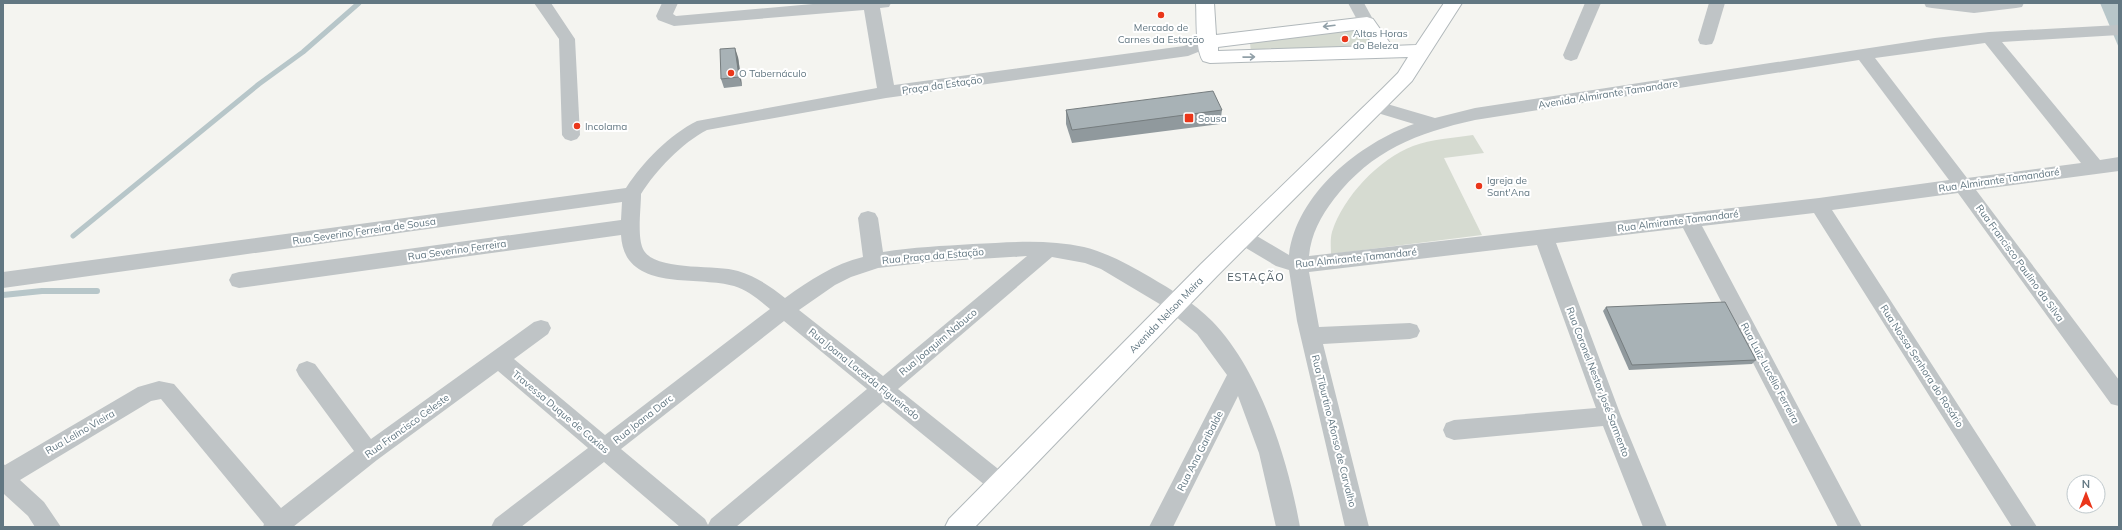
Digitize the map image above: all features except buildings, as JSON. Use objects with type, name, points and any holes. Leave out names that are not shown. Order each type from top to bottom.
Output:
[{"type":"main road","points":[[1204,3],[1215,49]]},
{"type":"main road","points":[[1215,49],[1216,3]]},
{"type":"main road","name":"Avenida Nelson Meira","points":[[958,527],[999,483],[1243,237],[1377,107],[1405,77],[1453,3]]},
{"type":"main road","points":[[1215,49],[1367,22],[1387,52]]},
{"type":"main road","points":[[1215,49],[1387,52],[1421,51]]},
{"type":"street","points":[[542,3],[555,19],[567,39],[571,135]]},
{"type":"street","points":[[1356,3],[1367,22]]},
{"type":"street","points":[[1571,55],[1593,3]]},
{"type":"street","points":[[1706,40],[1716,3]]},
{"type":"street","points":[[1932,3],[1952,7],[1981,9],[2016,3]]},
{"type":"street","points":[[668,11],[680,21],[875,4],[886,92]]},
{"type":"street","name":"Avenida Almirante Tamandare","points":[[1299,266],[1300,245],[1306,226],[1328,194],[1348,172],[1376,148],[1402,134],[1433,123],[1489,112],[1863,54],[1989,37],[2116,30]]},
{"type":"street","points":[[1989,37],[2095,167]]},
{"type":"street","name":"Praça da Estação","points":[[632,194],[650,171],[687,133],[696,127],[886,92],[1188,51],[1215,49]]},
{"type":"street","name":"Rua Francisco Paulino da Silva","points":[[1863,54],[2119,397]]},
{"type":"street","points":[[1377,107],[1433,123]]},
{"type":"street","name":"Rua Almirante Tamandaré","points":[[1243,237],[1283,262],[1299,266],[1818,205],[2119,164]]},
{"type":"street","points":[[631,226],[632,194]]},
{"type":"street","name":"Rua Severino Ferreira de Sousa","points":[[3,281],[632,194]]},
{"type":"street","name":"Rua Nossa Senhora do Rosário","points":[[1818,205],[2025,527]]},
{"type":"street","points":[[868,218],[874,261]]},
{"type":"street","name":"Rua Luiz Lucélio Ferreira","points":[[1689,220],[1850,527]]},
{"type":"street","name":"Rua Joana Lacerda Figueiredo","points":[[631,226],[634,252],[638,258],[646,264],[673,271],[735,278],[758,288],[999,483]]},
{"type":"street","name":"Rua Severino Ferreira","points":[[239,280],[631,226]]},
{"type":"street","name":"Rua Coronel Nestor José Sarmento","points":[[1544,237],[1610,416],[1655,527]]},
{"type":"street","points":[[1049,249],[1087,255],[1109,264],[1177,305],[1211,335],[1238,374],[1254,408],[1269,449],[1280,487],[1288,527]]},
{"type":"street","name":"Rua Praça da Estação","points":[[784,310],[827,279],[849,269],[874,261],[936,254],[1049,249]]},
{"type":"street","name":"Rua Joaquim Nabuco","points":[[719,527],[1049,249]]},
{"type":"street","name":"Rua Tiburtino Afonso de Carvalho","points":[[1299,266],[1311,336],[1357,527]]},
{"type":"street","name":"Rua Joana Darc","points":[[503,527],[784,310]]},
{"type":"street","name":"Rua Francisco Celeste","points":[[277,526],[369,453],[541,328]]},
{"type":"street","points":[[1311,336],[1410,331]]},
{"type":"street","name":"Travessa Duque de Caxias","points":[[499,359],[697,527]]},
{"type":"street","points":[[308,370],[369,453]]},
{"type":"street","name":"Rua Ana Garibalde","points":[[1161,527],[1238,374]]},
{"type":"street","name":"Rua Lelino Vieira","points":[[4,476],[146,393],[159,390],[169,393],[277,526]]},
{"type":"street","points":[[1454,430],[1610,416]]},
{"type":"street","points":[[4,476],[36,509],[50,527]]},
{"type":"shaded area","points":[[2100,3],[2119,3],[2119,48]]},
{"type":"shaded area","points":[[1363,28],[1376,42],[1372,46],[1251,52],[1250,43]]},
{"type":"shaded area","points":[[1473,135],[1484,153],[1444,158],[1482,235],[1331,254],[1331,235],[1337,219],[1353,193],[1375,170],[1400,152],[1413,146],[1435,140]]},
{"type":"waterway","points":[[73,236],[259,84],[303,52],[359,3]]},
{"type":"waterway","points":[[3,295],[42,291],[97,291]]},
{"type":"place","name":"Mercado de Carnes da Estação","points":[[1161,15]]},
{"type":"place","name":"Altas Horas do Beleza","points":[[1345,39]]},
{"type":"place","name":"O Tabernáculo","points":[[731,73]]},
{"type":"place","name":"Sousa","points":[[1189,118]]},
{"type":"place","name":"Incolama","points":[[577,126]]},
{"type":"place","name":"Igreja de Sant'Ana","points":[[1479,186]]},
{"type":"district","name":"ESTAÇÃO","points":[[1256,277]]}]
